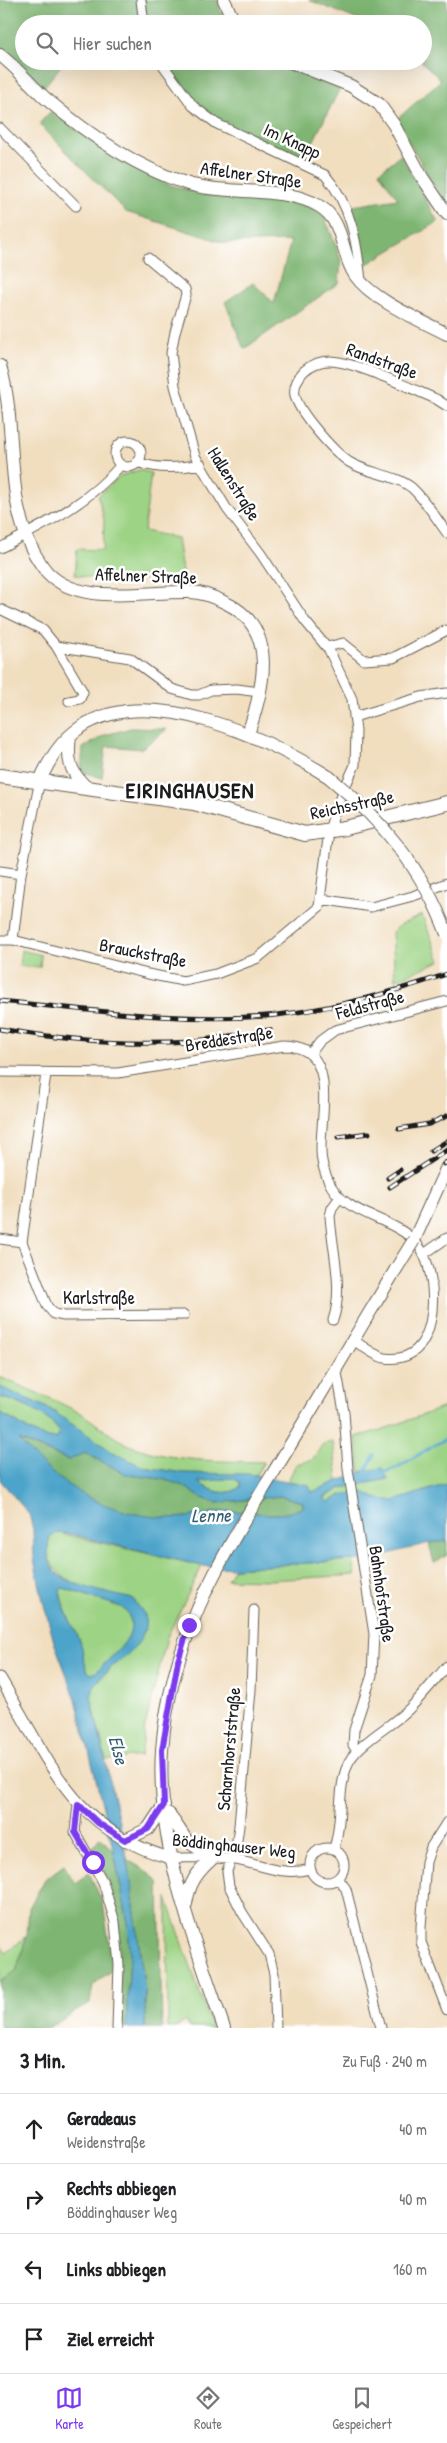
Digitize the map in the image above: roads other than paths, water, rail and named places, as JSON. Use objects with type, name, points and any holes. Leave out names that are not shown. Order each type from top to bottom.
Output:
[{"type":"main road","points":[[224,0],[231,15]]},
{"type":"main road","name":"Affelner Straße","points":[[0,55],[15,69]]},
{"type":"main road","name":"Affelner Straße","points":[[16,70],[62,112],[119,153],[149,169],[201,188],[287,196],[302,199],[322,208],[336,224],[349,263],[361,282],[398,307],[447,334]]},
{"type":"main road","points":[[311,70],[351,86],[379,104],[394,125],[422,177],[447,214]]},
{"type":"main road","name":"Affelner Straße","points":[[0,366],[9,424],[16,496],[26,535],[43,568],[64,585],[86,592],[117,594],[192,592],[232,606],[253,626],[261,644],[264,669],[248,734]]},
{"type":"main road","points":[[40,780],[57,749],[70,736],[80,727],[106,716],[155,712],[222,724],[292,754],[329,777],[362,803],[408,858],[434,900],[447,934]]},
{"type":"main road","points":[[70,736],[68,751],[71,769],[86,787]]},
{"type":"main road","name":"Reichsstraße","points":[[0,776],[40,780],[194,803],[305,834],[329,831],[447,803]]},
{"type":"main road","points":[[224,2028],[170,1858],[164,1805],[162,1750],[178,1661],[189,1625],[224,1555],[352,1339],[414,1240],[447,1167]]},
{"type":"main road","points":[[125,1840],[148,1829],[164,1805]]},
{"type":"main road","points":[[164,1805],[187,1841],[213,1858],[192,1880],[185,1909]]},
{"type":"street","points":[[141,0],[143,15]]},
{"type":"street","name":"Im Knapp","points":[[167,70],[193,106],[217,124],[325,175],[337,188],[348,211],[358,254],[361,282]]},
{"type":"street","points":[[0,128],[76,206]]},
{"type":"street","name":"Hallenstraße","points":[[148,258],[185,289],[186,295],[172,346],[172,365],[186,427],[195,456],[227,509],[261,554],[305,621],[327,647],[349,688],[356,739],[355,765],[336,807],[329,831],[320,903]]},
{"type":"street","name":"Randstraße","points":[[447,406],[436,398],[337,362],[319,362],[306,369],[298,379],[295,389],[296,398],[304,412],[339,454],[351,463],[397,479],[412,488],[447,533]]},
{"type":"street","points":[[127,440],[133,442],[140,448],[138,462],[131,466],[121,465],[115,458],[116,448],[127,440]]},
{"type":"street","points":[[138,462],[149,467],[172,468],[201,464]]},
{"type":"street","points":[[0,548],[80,503],[121,465]]},
{"type":"street","points":[[0,609],[43,630],[56,646],[83,692],[80,699],[69,701]]},
{"type":"street","points":[[327,647],[343,643],[364,660],[393,658],[447,630]]},
{"type":"street","points":[[56,646],[130,658],[172,689],[192,695],[199,695],[211,690],[237,689],[259,692]]},
{"type":"street","points":[[354,716],[421,697],[447,693]]},
{"type":"street","points":[[13,940],[21,874],[40,780]]},
{"type":"street","points":[[0,870],[21,874]]},
{"type":"street","points":[[320,903],[371,907],[413,896],[447,883]]},
{"type":"street","name":"Brauckstraße","points":[[0,940],[13,940],[148,974],[183,980],[216,974],[258,958],[320,903]]},
{"type":"street","name":"Feldstraße","points":[[311,1053],[320,1041],[335,1030],[447,1002]]},
{"type":"street","name":"Breddestraße","points":[[0,1072],[107,1074],[147,1070],[275,1047],[293,1046],[311,1053]]},
{"type":"street","points":[[311,1053],[321,1070],[323,1080],[321,1152],[323,1167],[331,1188],[352,1207],[402,1232],[416,1242],[424,1254],[433,1294],[433,1312],[426,1337],[412,1351],[402,1356],[385,1358],[352,1339]]},
{"type":"street","name":"Karlstraße","points":[[46,1074],[22,1242],[47,1306],[54,1314],[64,1316],[184,1315]]},
{"type":"street","points":[[334,1320],[337,1285],[330,1216],[332,1208],[340,1197]]},
{"type":"street","points":[[424,1254],[447,1238]]},
{"type":"street","points":[[0,1239],[22,1242]]},
{"type":"street","name":"Bahnhofstraße","points":[[334,1848],[338,1835],[343,1780],[348,1764],[356,1751],[353,1745],[354,1730],[372,1675],[374,1652],[374,1634],[348,1469],[344,1412],[336,1367]]},
{"type":"street","name":"Scharnhorststraße","points":[[254,1610],[250,1704],[236,1847],[227,1871],[229,1886],[242,1912],[269,1954],[274,1974],[276,2028]]},
{"type":"street","points":[[356,1751],[408,1710],[447,1666]]},
{"type":"street","name":"Böddinghauser Weg","points":[[0,1678],[50,1765],[78,1804],[98,1823],[125,1840],[137,1847],[170,1858],[232,1860],[280,1872],[297,1872],[310,1869]]},
{"type":"street","points":[[78,1804],[75,1832],[103,1882],[115,1922],[119,1965],[117,2028]]},
{"type":"street","points":[[447,1822],[431,1847],[426,1862],[420,1927],[421,1942],[447,2010]]},
{"type":"street","points":[[323,1848],[334,1848],[341,1854],[345,1862],[343,1871],[338,1878],[329,1882],[322,1881],[315,1877],[310,1869],[310,1860],[315,1852],[323,1848]]},
{"type":"street","points":[[338,1878],[346,1889],[381,2028]]},
{"type":"water","name":"Lenne","points":[[0,1387],[50,1409],[111,1451],[143,1467],[184,1473],[248,1474],[309,1485],[312,1492],[360,1472],[382,1468],[388,1479],[342,1488],[324,1497],[328,1502],[342,1495],[364,1492],[375,1498],[394,1501],[447,1484],[447,1541],[429,1543],[385,1555],[373,1561],[353,1560],[234,1568],[202,1566],[70,1534],[58,1533],[50,1536],[48,1557],[52,1567],[59,1575],[74,1583],[105,1593],[133,1599],[145,1615],[145,1629],[140,1641],[100,1678],[94,1687],[91,1697],[129,1866],[145,1992],[145,2028],[126,2028],[130,1955],[128,1923],[114,1852],[76,1699],[54,1642],[44,1605],[34,1560],[33,1529],[29,1514],[0,1480],[0,1414],[40,1436],[57,1439],[60,1432],[41,1414],[0,1397]],"holes":[[[19,1440],[69,1460],[85,1453],[128,1475],[162,1479],[184,1486],[200,1497],[216,1503],[280,1496],[303,1502],[303,1507],[294,1511],[276,1514],[229,1511],[172,1518],[135,1514],[100,1503],[84,1495],[54,1474]],[[232,1478],[240,1482],[240,1487],[224,1493],[208,1488],[198,1482]],[[63,1588],[121,1607],[129,1616],[131,1624],[130,1633],[125,1642],[95,1673],[90,1674],[86,1667],[80,1641],[65,1610],[60,1590]]]},
{"type":"waterway","points":[[382,1473],[396,1468],[447,1438]]},
{"type":"waterway","points":[[365,1473],[374,1455]]},
{"type":"railway","points":[[0,1001],[173,1017],[208,1018],[277,1015],[342,1004],[447,974]]},
{"type":"railway","points":[[0,1029],[71,1039],[119,1042],[201,1040],[270,1030]]},
{"type":"railway","points":[[399,1129],[429,1124],[447,1116]]},
{"type":"railway","points":[[338,1137],[369,1133]]},
{"type":"railway","points":[[431,1151],[447,1141]]},
{"type":"railway","points":[[390,1187],[447,1150]]},
{"type":"railway","points":[[388,1178],[400,1170]]},
{"type":"district","name":"EIRINGHAUSEN","points":[[190,790]]},
{"type":"water label","name":"Else","points":[[119,1750]]}]
